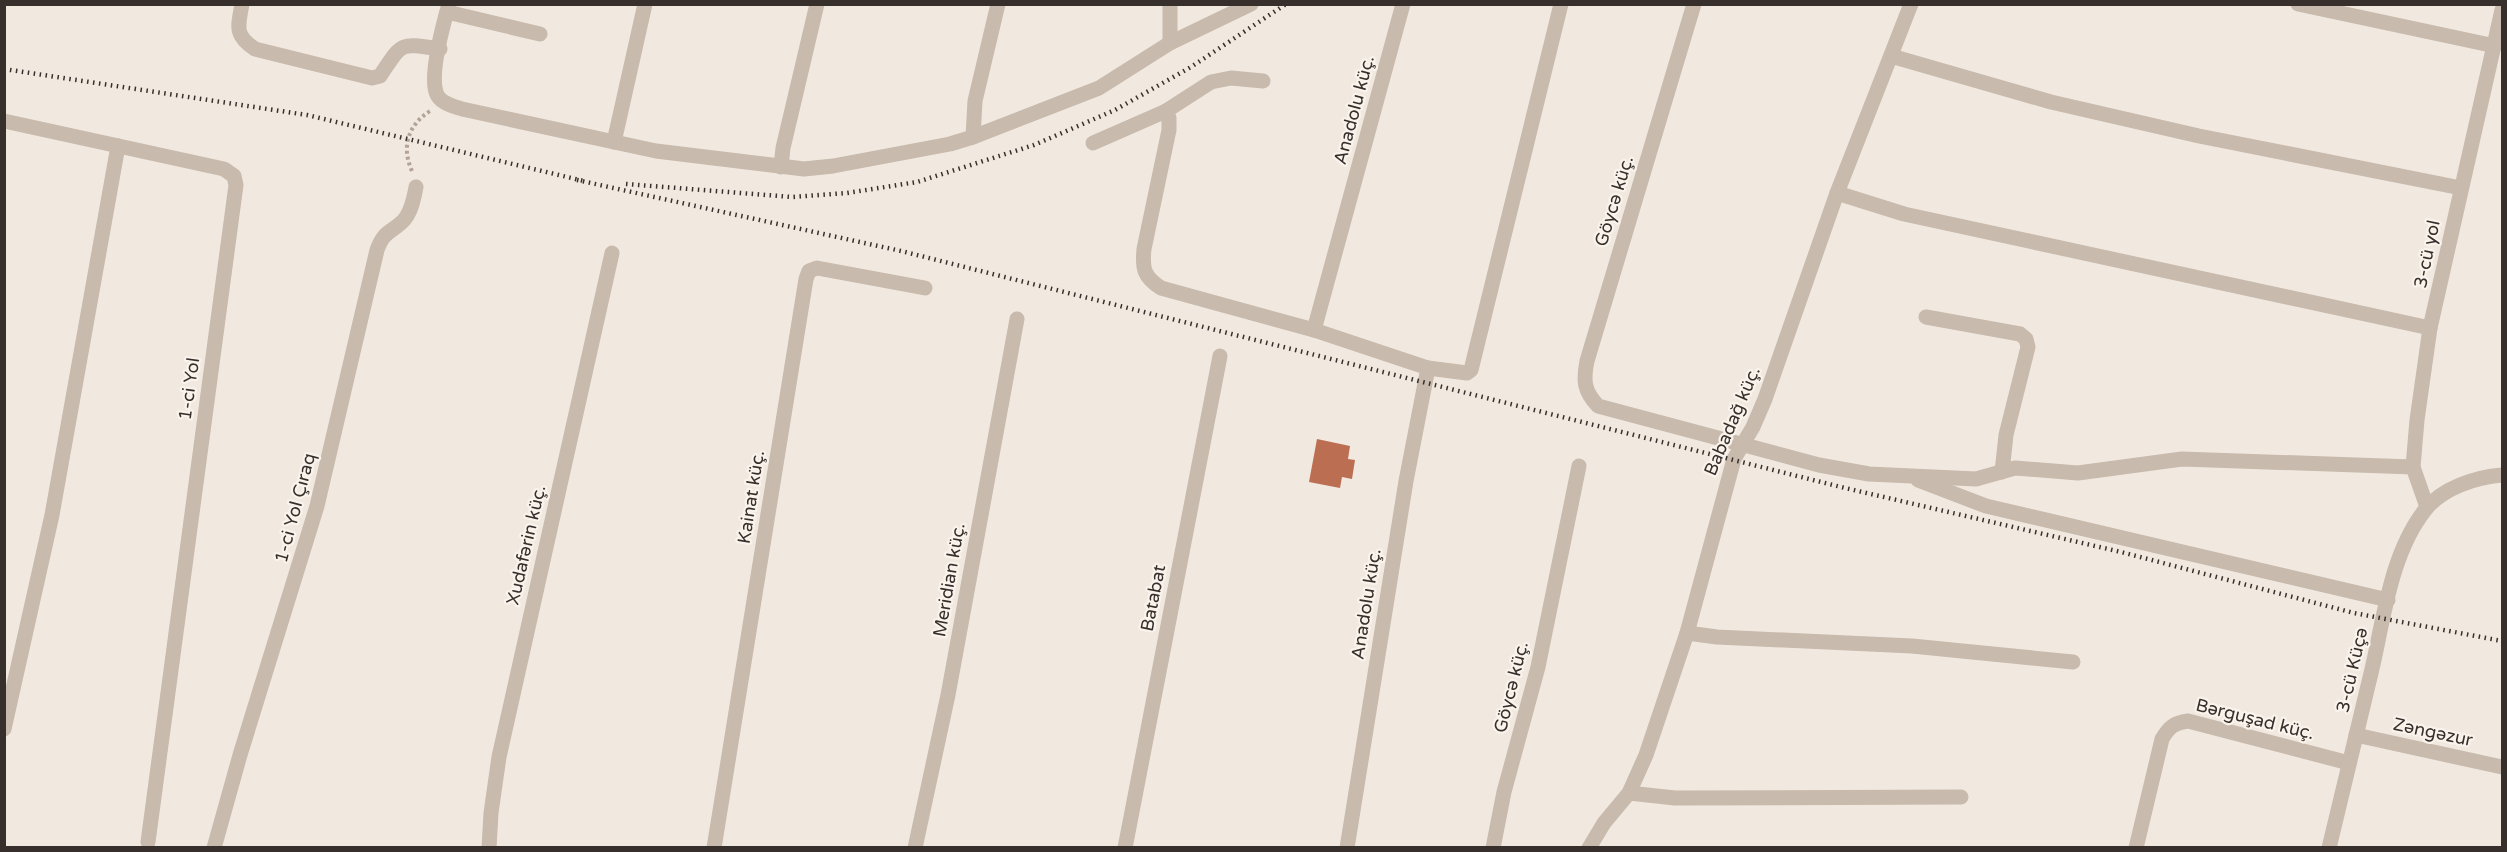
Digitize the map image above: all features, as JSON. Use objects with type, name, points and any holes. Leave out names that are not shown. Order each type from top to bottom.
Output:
[{"type":"street","points":[[243,4],[238,29],[242,41],[255,49],[372,78],[380,76],[397,48],[407,44],[440,49]]},
{"type":"street","points":[[614,142],[645,4]]},
{"type":"street","points":[[781,167],[783,148],[817,4]]},
{"type":"street","points":[[973,137],[975,101],[998,4]]},
{"type":"street","points":[[1170,4],[1170,43]]},
{"type":"street","points":[[540,34],[448,8],[435,71],[436,93],[443,102],[462,109],[656,151],[804,169],[833,166],[950,144],[973,137],[1099,88],[1170,43],[1251,4]]},
{"type":"street","name":"Anadolu küç.","points":[[1314,330],[1403,4]]},
{"type":"street","points":[[1166,111],[1169,118],[1169,130],[1144,249],[1143,267],[1147,279],[1161,288],[1314,330],[1428,368],[1461,374],[1471,370],[1561,4]]},
{"type":"street","name":"Göycə küç.","points":[[1694,4],[1583,379],[1587,394],[1598,406],[1742,445]]},
{"type":"street","name":"Babadağ küç.","points":[[1589,848],[1604,823],[1629,793],[1647,755],[1687,633],[1729,474],[1765,399],[1837,193],[1911,4]]},
{"type":"street","points":[[2298,4],[2495,46]]},
{"type":"street","name":"3-cü yol","points":[[2427,507],[2413,467],[2430,328],[2502,10]]},
{"type":"street","points":[[1891,56],[2085,110],[2199,136],[2461,189]]},
{"type":"street","points":[[1093,143],[1166,111],[1211,82],[1231,78],[1263,81]]},
{"type":"street","name":"1-ci Yol","points":[[4,121],[224,169],[234,176],[236,184],[148,842]]},
{"type":"street","points":[[4,729],[52,515],[118,146]]},
{"type":"street","name":"1-ci Yol Çıraq","points":[[214,848],[240,755],[317,506],[377,250],[388,230],[402,222],[410,209],[416,187]]},
{"type":"street","points":[[1837,193],[1904,214],[2430,328]]},
{"type":"street","name":"Xudafərin küç.","points":[[489,848],[491,813],[499,757],[612,252]]},
{"type":"street","name":"Kainat küç.","points":[[714,848],[809,271],[817,268],[925,288]]},
{"type":"street","points":[[1926,316],[2020,334],[2026,339],[2028,347],[2006,435],[2002,472]]},
{"type":"street","name":"Meridian küç.","points":[[915,848],[948,696],[1017,319]]},
{"type":"street","name":"Batabat","points":[[1125,848],[1220,356]]},
{"type":"street","name":"Anadolu küç.","points":[[1347,848],[1406,482],[1428,368]]},
{"type":"street","points":[[1742,445],[1820,465],[1869,474],[1976,479],[2015,468],[2078,473],[2182,459],[2413,467]]},
{"type":"street","name":"Göycə küç.","points":[[1493,848],[1504,792],[1538,667],[1579,466]]},
{"type":"street","points":[[2427,507],[2449,491],[2468,482],[2502,475]]},
{"type":"street","points":[[1905,476],[1986,506],[2388,600]]},
{"type":"street","name":"3-cü Küçə","points":[[2329,848],[2388,600],[2406,540],[2427,507]]},
{"type":"street","points":[[1687,633],[1717,637],[1912,645],[2073,662]]},
{"type":"street","name":"Bərguşad küç.","points":[[2136,848],[2162,739],[2168,728],[2176,723],[2188,721],[2349,763]]},
{"type":"street","name":"Zəngəzur","points":[[2356,735],[2502,767]]},
{"type":"street","points":[[1629,793],[1675,798],[1961,797]]},
{"type":"path","points":[[416,187],[405,149],[411,129],[418,119],[443,102]]},
{"type":"building","points":[[1317,439],[1350,446],[1348,459],[1355,460],[1352,479],[1342,477],[1340,488],[1309,482]]},
{"type":"railway","points":[[626,184],[792,197],[847,193],[917,182],[1034,145],[1115,110],[1191,67],[1286,4]]},
{"type":"railway","points":[[4,69],[307,115],[584,181]]},
{"type":"railway","points":[[577,180],[901,251],[1845,488],[2121,552],[2354,613],[2502,641]]}]
